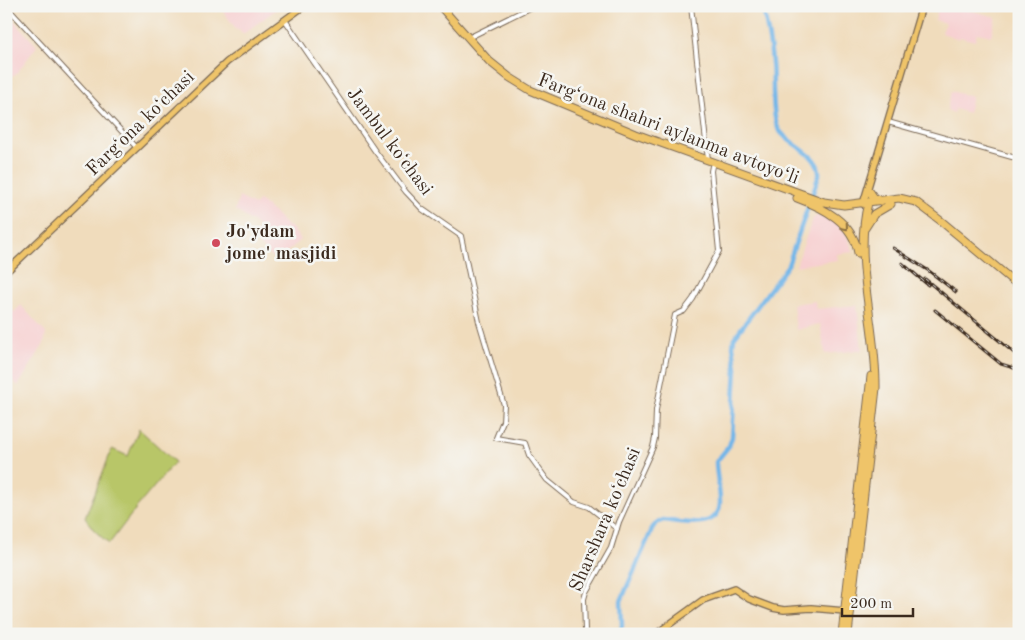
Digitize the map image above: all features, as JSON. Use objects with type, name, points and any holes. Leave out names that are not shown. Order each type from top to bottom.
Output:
[{"type":"highway","name":"Farg‘ona shahri aylanma avtoyo‘li","points":[[435,6],[486,63],[506,79],[536,96],[815,202],[865,206]]},
{"type":"highway","name":"Farg‘ona shahri aylanma avtoyo‘li","points":[[440,6],[494,66],[524,86],[601,121]]},
{"type":"highway","points":[[870,192],[874,198],[881,201]]},
{"type":"highway","points":[[865,206],[899,198],[916,202],[1019,291]]},
{"type":"highway","points":[[815,202],[837,218],[855,241],[871,367],[871,389],[848,610],[848,634]]},
{"type":"highway","points":[[822,208],[902,203],[914,205],[941,223],[1019,286]]},
{"type":"highway","points":[[862,236],[874,214],[891,204]]},
{"type":"highway","points":[[842,634],[848,610],[876,388],[876,366],[862,236],[865,206]]},
{"type":"highway","points":[[858,253],[865,206]]},
{"type":"main road","name":"Fargʻona koʻchasi","points":[[6,272],[224,59],[297,6]]},
{"type":"main road","name":"Fargʻona koʻchasi","points":[[6,267],[227,62],[304,6]]},
{"type":"main road","points":[[865,206],[924,6]]},
{"type":"main road","points":[[865,206],[889,123]]},
{"type":"main road","points":[[656,634],[703,600],[734,589],[749,599],[773,608],[784,610],[811,608],[848,610]]},
{"type":"street","points":[[6,6],[136,146]]},
{"type":"street","points":[[468,38],[534,6]]},
{"type":"street","name":"Sharshara koʻchasi","points":[[584,634],[586,626],[585,596],[610,548],[655,438],[656,410],[674,315],[684,311],[689,305],[719,252],[691,6]]},
{"type":"street","name":"Jambul koʻchasi","points":[[285,20],[375,151],[406,192],[422,209],[461,236],[482,333],[504,406],[503,421],[496,438],[526,444],[527,449],[547,480],[574,502],[588,507],[617,529]]},
{"type":"street","points":[[889,123],[1019,159]]},
{"type":"shaded area","points":[[219,6],[281,6],[243,34],[239,29],[237,30]]},
{"type":"shaded area","points":[[939,6],[954,6],[996,17],[991,36],[977,33],[975,41],[960,37],[959,39],[942,33],[945,23],[935,20]]},
{"type":"shaded area","points":[[6,12],[37,46],[17,73],[7,79]]},
{"type":"shaded area","points":[[951,91],[972,97],[968,113],[955,109],[954,113],[947,110]]},
{"type":"shaded area","points":[[239,197],[255,205],[259,200],[287,226],[291,227],[301,240],[276,261],[257,243],[264,230],[235,210]]},
{"type":"shaded area","points":[[823,212],[845,232],[854,252],[837,254],[838,260],[796,266],[812,220],[816,216],[821,216]]},
{"type":"shaded area","points":[[815,301],[816,309],[857,305],[862,350],[825,354],[820,324],[796,330],[793,304]]},
{"type":"shaded area","points":[[6,303],[14,312],[21,305],[46,333],[44,344],[18,386],[6,373]]},
{"type":"green space","points":[[139,429],[175,462],[109,544],[94,530],[85,518],[112,449],[128,456]]},
{"type":"waterway","points":[[619,634],[622,626],[621,601],[653,527],[663,520],[699,523],[714,517],[719,511],[720,496],[716,462],[729,446],[732,437],[736,368],[733,346],[734,338],[788,265],[819,175],[815,161],[782,134],[776,122],[770,42],[763,6]]},
{"type":"railway","points":[[893,248],[929,271],[956,292]]},
{"type":"railway","points":[[902,263],[928,285]]},
{"type":"railway","points":[[925,279],[1019,357]]},
{"type":"railway","points":[[935,310],[1001,364],[1017,369]]},
{"type":"place","name":"Jo'ydam jome' masjidi","points":[[216,243]]}]
